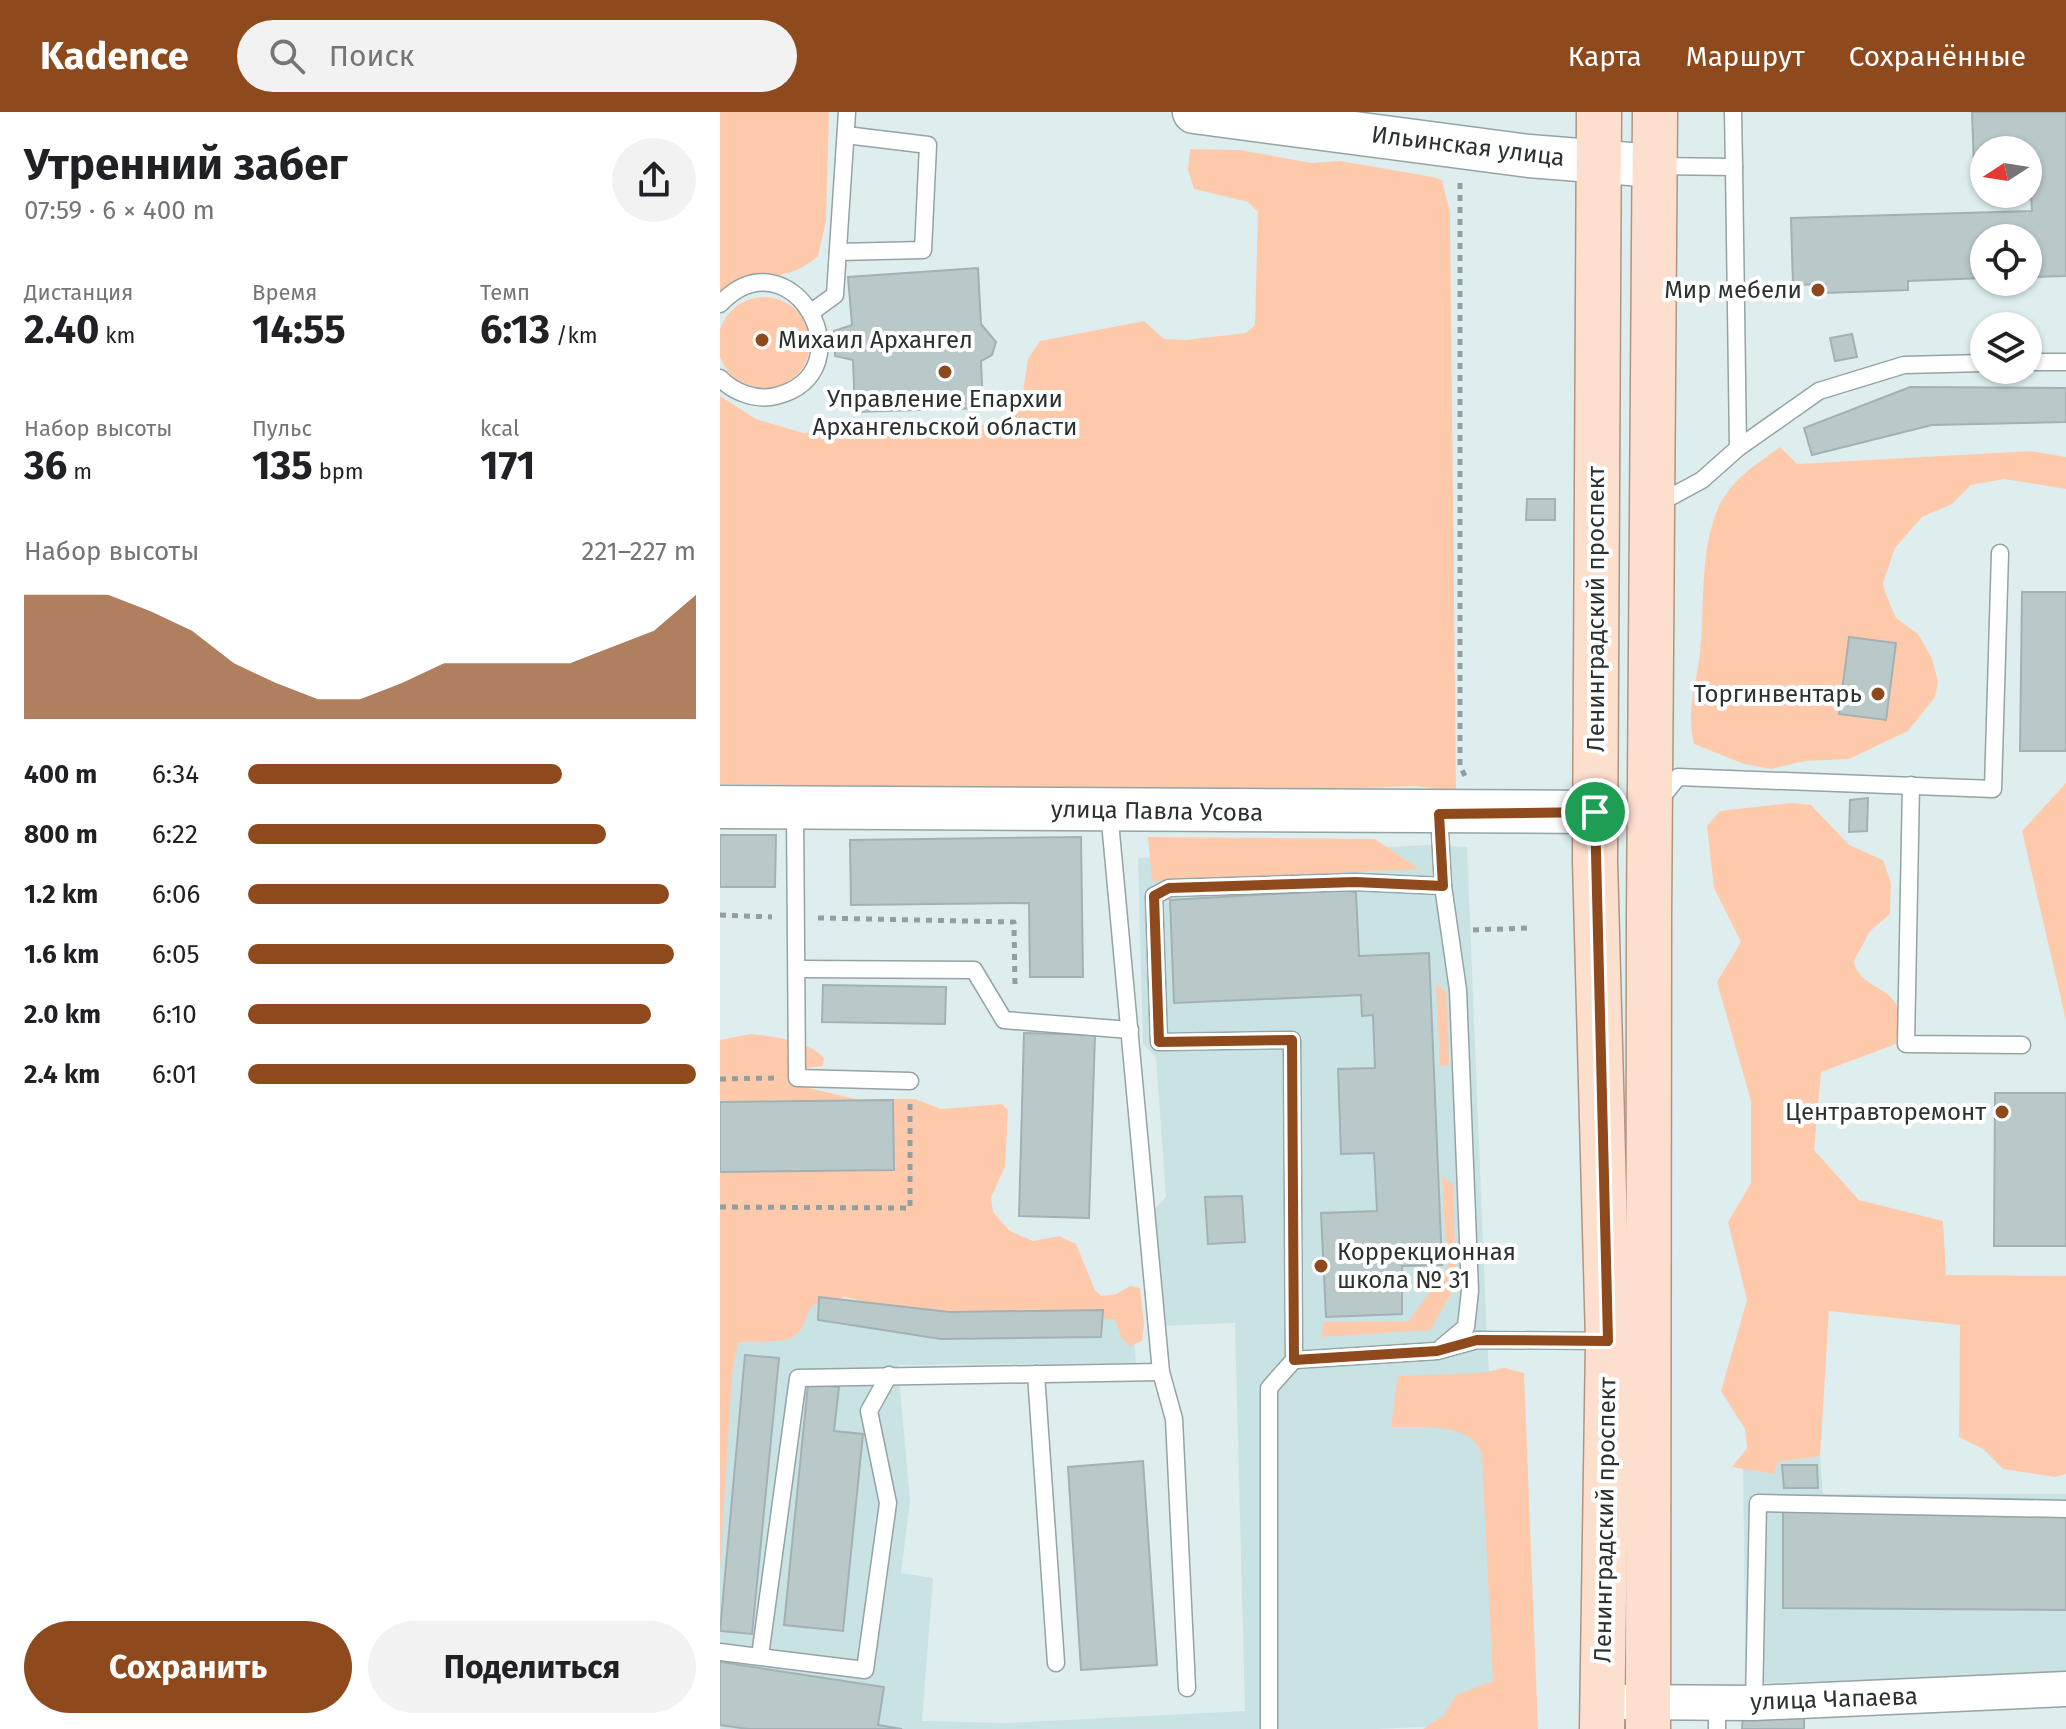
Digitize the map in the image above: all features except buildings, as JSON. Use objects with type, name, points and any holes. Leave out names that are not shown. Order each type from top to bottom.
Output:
[{"type":"main road","name":"Ленинградский проспект","points":[[1599,112],[1595,812],[1608,1341],[1602,1716]]},
{"type":"main road","name":"Ленинградский проспект","points":[[1648,1716],[1649,812],[1655,112]]},
{"type":"main road","points":[[1595,812],[1649,812]]},
{"type":"street","name":"Ильинская улица","points":[[1194,112],[1529,156],[1655,166]]},
{"type":"street","name":"улица Павла Усова","points":[[720,807],[1439,814],[1595,812]]},
{"type":"street","name":"улица Чапаева","points":[[1602,1716],[1717,1716],[1754,1703],[2066,1689]]},
{"type":"lane","points":[[813,311],[835,295],[847,112]]},
{"type":"lane","points":[[1733,112],[1738,448]]},
{"type":"lane","points":[[838,252],[923,250],[928,145],[846,135]]},
{"type":"lane","points":[[1655,166],[1734,167]]},
{"type":"lane","points":[[720,304],[730,294],[754,284],[778,285],[799,296],[813,311],[820,334],[818,358],[807,378],[792,390],[774,397],[754,397],[728,386],[720,378]]},
{"type":"lane","points":[[2042,362],[2066,362]]},
{"type":"lane","points":[[1653,507],[1702,480],[1738,448],[1819,391],[1904,365],[1970,363]]},
{"type":"lane","points":[[1649,812],[1678,777],[1993,789],[2000,553]]},
{"type":"lane","points":[[1911,785],[1906,1044],[2022,1045]]},
{"type":"lane","points":[[795,808],[799,969],[797,1078],[910,1081]]},
{"type":"lane","points":[[1109,811],[1161,1372],[1174,1419],[1187,1688]]},
{"type":"lane","points":[[1437,1351],[1466,1327],[1470,1291],[1458,990],[1443,886],[1439,814]]},
{"type":"lane","points":[[1269,1729],[1269,1388],[1294,1360],[1292,1040],[1159,1042],[1154,896],[1169,888],[1355,882],[1443,886]]},
{"type":"lane","points":[[799,969],[974,970],[1004,1020],[1130,1030]]},
{"type":"lane","points":[[1294,1360],[1437,1351],[1477,1340],[1608,1341]]},
{"type":"lane","points":[[760,1656],[798,1378],[1161,1372]]},
{"type":"lane","points":[[1036,1374],[1056,1663]]},
{"type":"lane","points":[[720,1652],[865,1670],[888,1503],[869,1411],[889,1375]]},
{"type":"lane","points":[[1754,1703],[1758,1503],[2066,1509]]},
{"type":"path","points":[[1460,173],[1460,766],[1469,783]]},
{"type":"path","points":[[720,915],[1014,922],[1015,1021]]},
{"type":"path","points":[[1449,934],[1528,928]]},
{"type":"path","points":[[720,1079],[797,1078]]},
{"type":"path","points":[[720,1207],[910,1208],[910,1081]]},
{"type":"shaded area","points":[[720,112],[829,112],[826,221],[818,256],[792,272],[742,281],[720,293]]},
{"type":"shaded area","points":[[1190,149],[1240,150],[1312,163],[1340,161],[1442,180],[1450,212],[1456,792],[1416,786],[1284,791],[720,784],[720,396],[756,419],[803,433],[1002,424],[1020,411],[1028,359],[1040,341],[1144,321],[1164,339],[1185,340],[1246,333],[1255,325],[1258,212],[1248,202],[1194,189],[1188,170]]},
{"type":"shaded area","points":[[755,298],[773,298],[789,305],[802,318],[809,334],[809,352],[802,368],[789,381],[773,388],[755,388],[739,381],[726,368],[720,355],[720,331],[726,318],[739,305]]},
{"type":"shaded area","points":[[1780,447],[1797,464],[2031,451],[2066,457],[2066,489],[2004,479],[1971,485],[1952,504],[1922,517],[1895,548],[1883,583],[1896,618],[1918,634],[1932,658],[1938,682],[1935,697],[1908,731],[1849,759],[1805,761],[1771,769],[1744,764],[1694,744],[1691,720],[1700,653],[1708,541],[1713,523],[1724,496],[1731,488]]},
{"type":"shaded area","points":[[2066,783],[2066,1020],[2022,831]]},
{"type":"shaded area","points":[[1791,803],[1811,805],[1849,845],[1883,860],[1891,883],[1890,914],[1870,931],[1854,961],[1862,977],[1896,1003],[1899,1016],[1896,1044],[1821,1072],[1814,1150],[1859,1200],[1943,1221],[1946,1275],[2066,1276],[2066,1474],[2055,1477],[2003,1469],[1983,1449],[1959,1437],[1960,1325],[1829,1311],[1820,1456],[1778,1462],[1774,1474],[1732,1467],[1747,1448],[1745,1429],[1721,1391],[1747,1300],[1728,1222],[1751,1183],[1751,1101],[1717,982],[1741,942],[1714,888],[1707,826],[1720,811]]},
{"type":"shaded area","points":[[1148,837],[1375,839],[1419,869],[1152,881]]},
{"type":"shaded area","name":"Коррекционная школа № 31","points":[[1431,845],[1467,847],[1487,1342],[1510,1694],[1483,1724],[1377,1729],[720,1729],[720,1285],[958,1316],[1132,1312],[1136,1363],[898,1365],[910,1501],[901,1573],[933,1578],[922,1721],[1007,1723],[1245,1711],[1235,1323],[1163,1326],[1155,1209],[1166,1197],[1156,1057],[1143,1044],[1138,858]]},
{"type":"shaded area","points":[[1436,984],[1446,992],[1449,1065],[1440,1066]]},
{"type":"shaded area","points":[[750,1034],[800,1043],[824,1058],[823,1066],[798,1069],[801,1086],[856,1099],[915,1099],[941,1109],[1002,1104],[1008,1110],[1005,1167],[991,1197],[993,1212],[1010,1231],[1033,1241],[1059,1236],[1076,1244],[1095,1290],[1101,1296],[1116,1294],[1130,1286],[1140,1288],[1144,1324],[1142,1341],[1130,1346],[1121,1337],[1115,1319],[1047,1321],[879,1306],[846,1297],[813,1305],[801,1329],[788,1339],[738,1343],[732,1375],[720,1571],[720,1040]]},
{"type":"shaded area","points":[[1442,1176],[1453,1185],[1456,1285],[1430,1330],[1322,1337],[1323,1322],[1409,1321],[1447,1268]]},
{"type":"shaded area","points":[[1505,1368],[1524,1373],[1538,1729],[1423,1729],[1444,1715],[1456,1695],[1493,1681],[1482,1456],[1477,1445],[1457,1432],[1430,1427],[1391,1427],[1398,1376],[1481,1373]]},
{"type":"shaded area","points":[[1820,1456],[1823,1494],[2066,1494],[2066,1678],[1746,1683],[1743,1467],[1774,1474],[1778,1462]]},
{"type":"place","name":"Мир мебели","points":[[1818,290]]},
{"type":"place","name":"Михаил Архангел","points":[[762,340]]},
{"type":"place","name":"Управление Епархии Архангельской области","points":[[945,372]]},
{"type":"place","name":"Торгинвентарь","points":[[1878,694]]},
{"type":"place","name":"Центравторемонт","points":[[2002,1112]]},
{"type":"place","name":"Коррекционная школа № 31","points":[[1321,1266]]},
{"type":"route","points":[[1595,812],[1608,1341],[1477,1340],[1437,1351],[1294,1360],[1292,1040],[1159,1042],[1154,896],[1169,888],[1355,882],[1443,886],[1439,814],[1595,812]]}]
